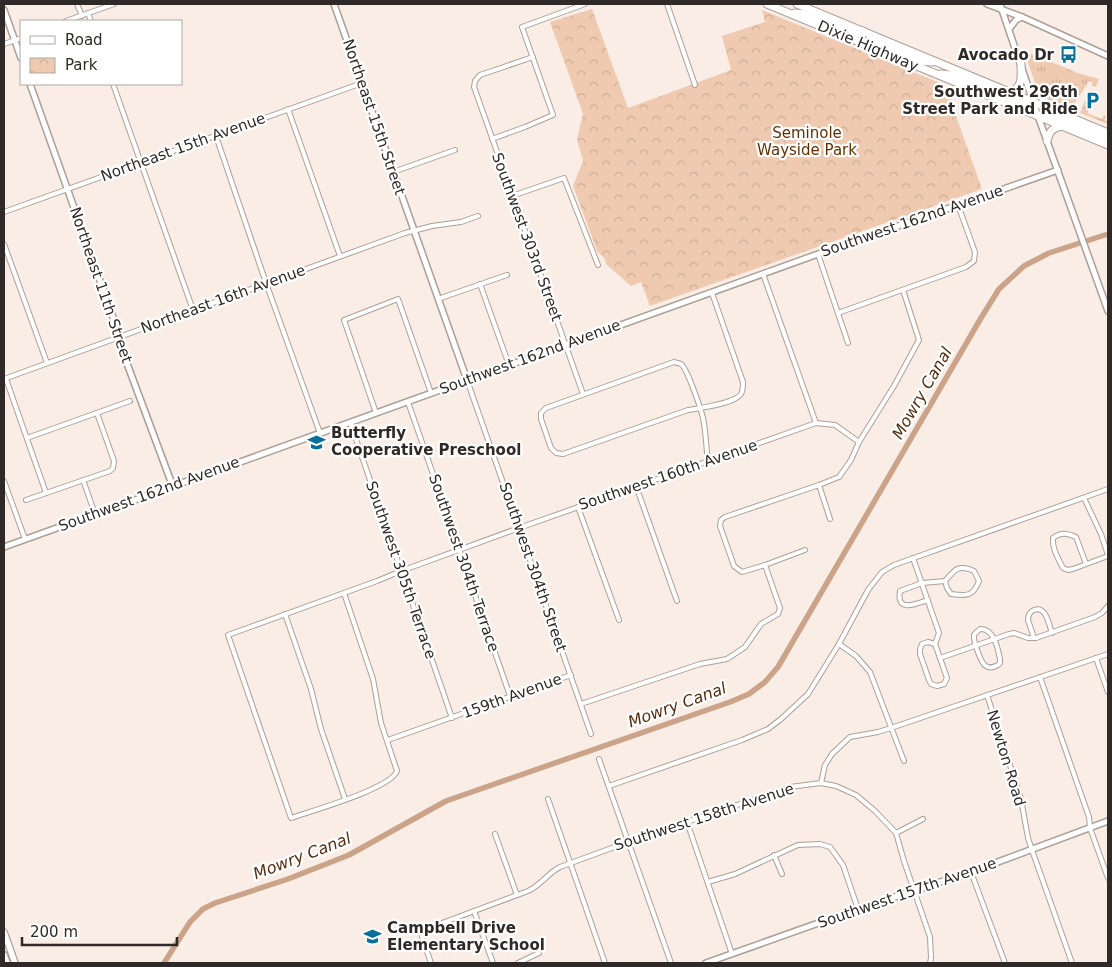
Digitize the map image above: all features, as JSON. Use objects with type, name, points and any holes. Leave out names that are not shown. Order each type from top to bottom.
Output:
[{"type":"highway","name":"Dixie Highway","points":[[766,4],[1108,146]]},
{"type":"highway","name":"Dixie Highway","points":[[797,4],[1108,133]]},
{"type":"highway","points":[[788,12],[806,14],[857,34],[863,31]]},
{"type":"highway","points":[[865,44],[866,42],[873,41],[920,61],[938,62]]},
{"type":"highway","points":[[1010,92],[1019,86],[1021,81],[1021,64]]},
{"type":"highway","points":[[933,73],[951,75],[1018,102],[1032,101]]},
{"type":"highway","points":[[1038,116],[1051,115],[1108,138]]},
{"type":"highway","points":[[1047,141],[1049,133],[1061,126]]},
{"type":"main road","points":[[4,932],[5,945],[15,963]]},
{"type":"main road","points":[[4,955],[7,963]]},
{"type":"street","points":[[77,4],[82,16]]},
{"type":"street","points":[[69,20],[114,4]]},
{"type":"street","name":"Northeast 15th Street","points":[[334,4],[414,231]]},
{"type":"street","points":[[492,139],[552,115],[522,27],[585,4]]},
{"type":"street","points":[[666,4],[695,85]]},
{"type":"street","points":[[987,4],[1001,6],[1108,56]]},
{"type":"street","points":[[1001,6],[1032,101],[1108,311]]},
{"type":"street","points":[[4,10],[20,55]]},
{"type":"street","points":[[88,13],[91,20]]},
{"type":"street","points":[[1009,29],[1016,20],[1022,17]]},
{"type":"street","points":[[4,44],[20,38]]},
{"type":"street","name":"Southwest 303rd Street","points":[[533,57],[480,75],[475,81],[474,87],[583,394]]},
{"type":"street","name":"Northeast 15th Avenue","points":[[4,212],[362,83]]},
{"type":"street","name":"Northeast 11th Street","points":[[30,85],[173,487]]},
{"type":"street","points":[[113,85],[193,310]]},
{"type":"street","points":[[288,109],[340,256]]},
{"type":"street","points":[[216,136],[320,433]]},
{"type":"street","points":[[393,172],[455,150]]},
{"type":"street","name":"Southwest 162nd Avenue","points":[[4,547],[566,344],[1058,170]]},
{"type":"street","points":[[512,196],[564,178],[598,265]]},
{"type":"street","points":[[838,313],[966,267],[974,260],[974,252],[958,204]]},
{"type":"street","name":"Northeast 16th Avenue","points":[[5,379],[340,256],[414,231],[432,226],[461,222],[478,216]]},
{"type":"street","name":"Southwest 304th Street","points":[[414,231],[591,734]]},
{"type":"street","points":[[4,244],[47,363]]},
{"type":"street","points":[[818,254],[848,343]]},
{"type":"street","points":[[763,274],[816,423],[835,425],[859,442]]},
{"type":"street","points":[[438,299],[507,275]]},
{"type":"street","points":[[480,284],[509,365]]},
{"type":"street","points":[[805,550],[742,572],[734,566],[720,526],[721,520],[839,477],[851,460],[859,442],[920,340],[903,290]]},
{"type":"street","points":[[708,461],[703,418],[700,408],[685,369],[681,364],[674,362],[546,408],[541,413],[541,419],[551,448],[556,453],[563,454],[688,410],[700,408],[716,406],[737,398],[742,393],[743,382],[712,293]]},
{"type":"street","points":[[376,413],[344,320],[398,299],[431,393]]},
{"type":"street","points":[[5,379],[46,493]]},
{"type":"street","points":[[27,438],[130,401]]},
{"type":"street","name":"Southwest 304th Terrace","points":[[408,402],[510,696]]},
{"type":"street","points":[[26,500],[110,471],[113,468],[114,461],[97,413]]},
{"type":"street","name":"Southwest 305th Terrace","points":[[350,422],[452,718]]},
{"type":"street","name":"Southwest 160th Avenue","points":[[401,571],[816,423]]},
{"type":"street","points":[[83,480],[95,514]]},
{"type":"street","points":[[4,481],[6,496],[25,539]]},
{"type":"street","points":[[819,485],[830,519]]},
{"type":"street","points":[[636,486],[678,601]]},
{"type":"street","points":[[609,786],[742,740],[768,729],[782,719],[808,694],[839,644],[868,590],[882,572],[913,558],[1108,489]]},
{"type":"street","points":[[1084,498],[1101,534],[1108,556],[1073,569],[1068,570],[1063,568],[1052,545],[1053,538],[1058,534],[1064,533],[1076,537],[1086,564]]},
{"type":"street","points":[[578,507],[619,620]]},
{"type":"street","points":[[913,558],[939,633],[935,644],[947,678],[944,684],[938,686],[931,684],[920,654],[922,644],[928,642],[935,644]]},
{"type":"street","points":[[581,704],[700,664],[727,660],[745,647],[761,624],[778,614],[780,608],[766,565]]},
{"type":"street","points":[[928,600],[908,606],[901,602],[900,590],[922,583],[945,581],[957,569],[966,567],[974,571],[979,581],[976,589],[969,594],[960,596],[951,594],[945,581]]},
{"type":"street","points":[[344,593],[376,688],[379,712],[396,765],[396,775],[377,786],[291,818],[228,635],[401,571]]},
{"type":"street","points":[[940,658],[994,640],[1006,634],[1014,633],[1034,638],[1052,633],[1095,617],[1108,606]]},
{"type":"street","points":[[1034,638],[1028,617],[1035,610],[1040,610],[1044,613],[1052,633]]},
{"type":"street","points":[[285,614],[311,689],[320,729],[345,799]]},
{"type":"street","points":[[980,629],[989,631],[1000,659],[998,665],[986,667],[976,645],[974,636],[976,632],[980,629]]},
{"type":"street","points":[[839,644],[856,656],[870,672],[904,761]]},
{"type":"street","points":[[930,963],[930,937],[896,833],[856,795],[836,786],[821,783],[825,765],[832,754],[850,737],[891,728],[1108,654]]},
{"type":"street","points":[[1096,658],[1108,692]]},
{"type":"street","name":"159th Avenue","points":[[388,740],[571,674]]},
{"type":"street","points":[[1040,677],[1089,817],[1090,828],[1108,878]]},
{"type":"street","name":"Newton Road","points":[[987,695],[1021,798],[1028,838],[1072,963]]},
{"type":"street","points":[[599,759],[671,963]]},
{"type":"street","name":"Southwest 158th Avenue","points":[[431,963],[422,937],[423,932],[428,928],[532,890],[550,872],[570,862],[790,787],[821,783]]},
{"type":"street","points":[[548,799],[605,963]]},
{"type":"street","points":[[896,833],[924,819]]},
{"type":"street","name":"Southwest 157th Avenue","points":[[706,963],[858,909],[971,872],[1108,821]]},
{"type":"street","points":[[687,822],[732,954]]},
{"type":"street","points":[[495,834],[517,895]]},
{"type":"street","points":[[708,882],[735,874],[798,845],[820,844],[830,847],[842,866],[858,909]]},
{"type":"street","points":[[774,855],[782,874]]},
{"type":"street","points":[[971,872],[1005,963]]},
{"type":"street","points":[[474,911],[493,963]]},
{"type":"street","points":[[518,963],[539,953]]},
{"type":"green space","name":"Seminole Wayside Park","points":[[592,9],[628,108],[731,70],[722,36],[765,22],[762,10],[945,85],[982,189],[650,306],[641,282],[631,286],[606,264],[604,258],[597,251],[573,186],[583,161],[577,139],[583,114],[550,22]]},
{"type":"green space","points":[[1024,51],[1078,73],[1099,79],[1096,87],[1092,86],[1092,82],[1089,81],[1071,109],[1044,98],[1038,91]]},
{"type":"green space","points":[[1090,91],[1094,94],[1090,93],[1085,106],[1089,109],[1087,113],[1102,119],[1104,115],[1106,116],[1104,120],[1108,124],[1080,113]]},
{"type":"waterway","name":"Mowry Canal","points":[[164,963],[190,922],[203,909],[215,903],[288,879],[349,855],[446,801],[730,702],[749,694],[765,682],[778,667],[999,289],[1024,266],[1049,253],[1108,234]]},
{"type":"place","name":"Avocado Dr","points":[[1068,55]]},
{"type":"place","name":"Southwest 296th Street Park and Ride","points":[[1092,101]]},
{"type":"place","name":"Butterfly Cooperative Preschool","points":[[317,442]]},
{"type":"place","name":"Campbell Drive Elementary School","points":[[373,937]]}]
